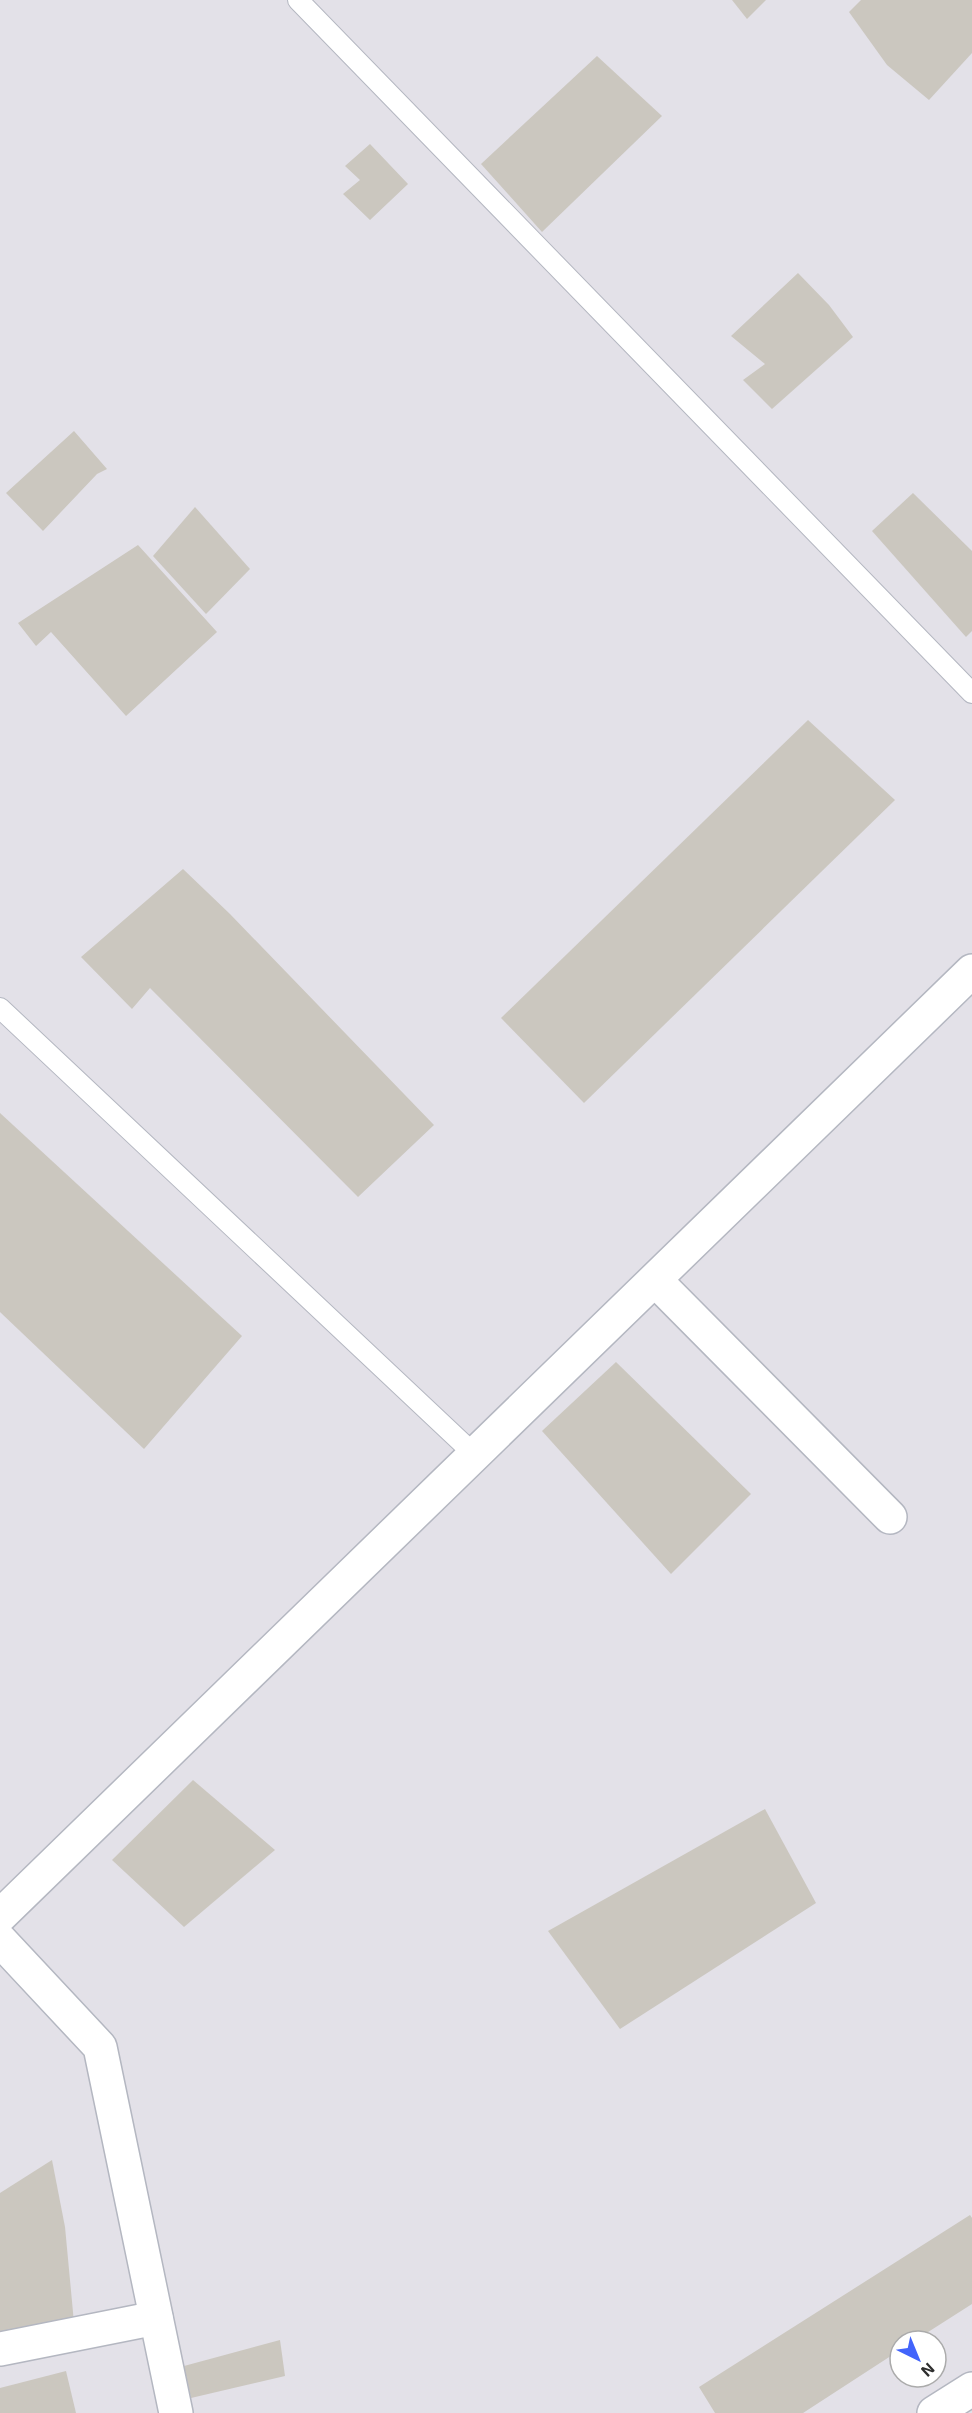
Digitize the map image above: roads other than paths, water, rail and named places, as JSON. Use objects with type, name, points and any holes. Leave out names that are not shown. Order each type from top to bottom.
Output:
[{"type":"street","points":[[0,1916],[972,971]]},
{"type":"street","points":[[655,1280],[890,1517]]},
{"type":"street","points":[[0,1940],[100,2047],[176,2413]]},
{"type":"street","points":[[0,2349],[156,2318]]},
{"type":"street","points":[[934,2413],[972,2389]]},
{"type":"lane","points":[[298,0],[972,693]]},
{"type":"lane","points":[[0,1008],[475,1455]]}]
